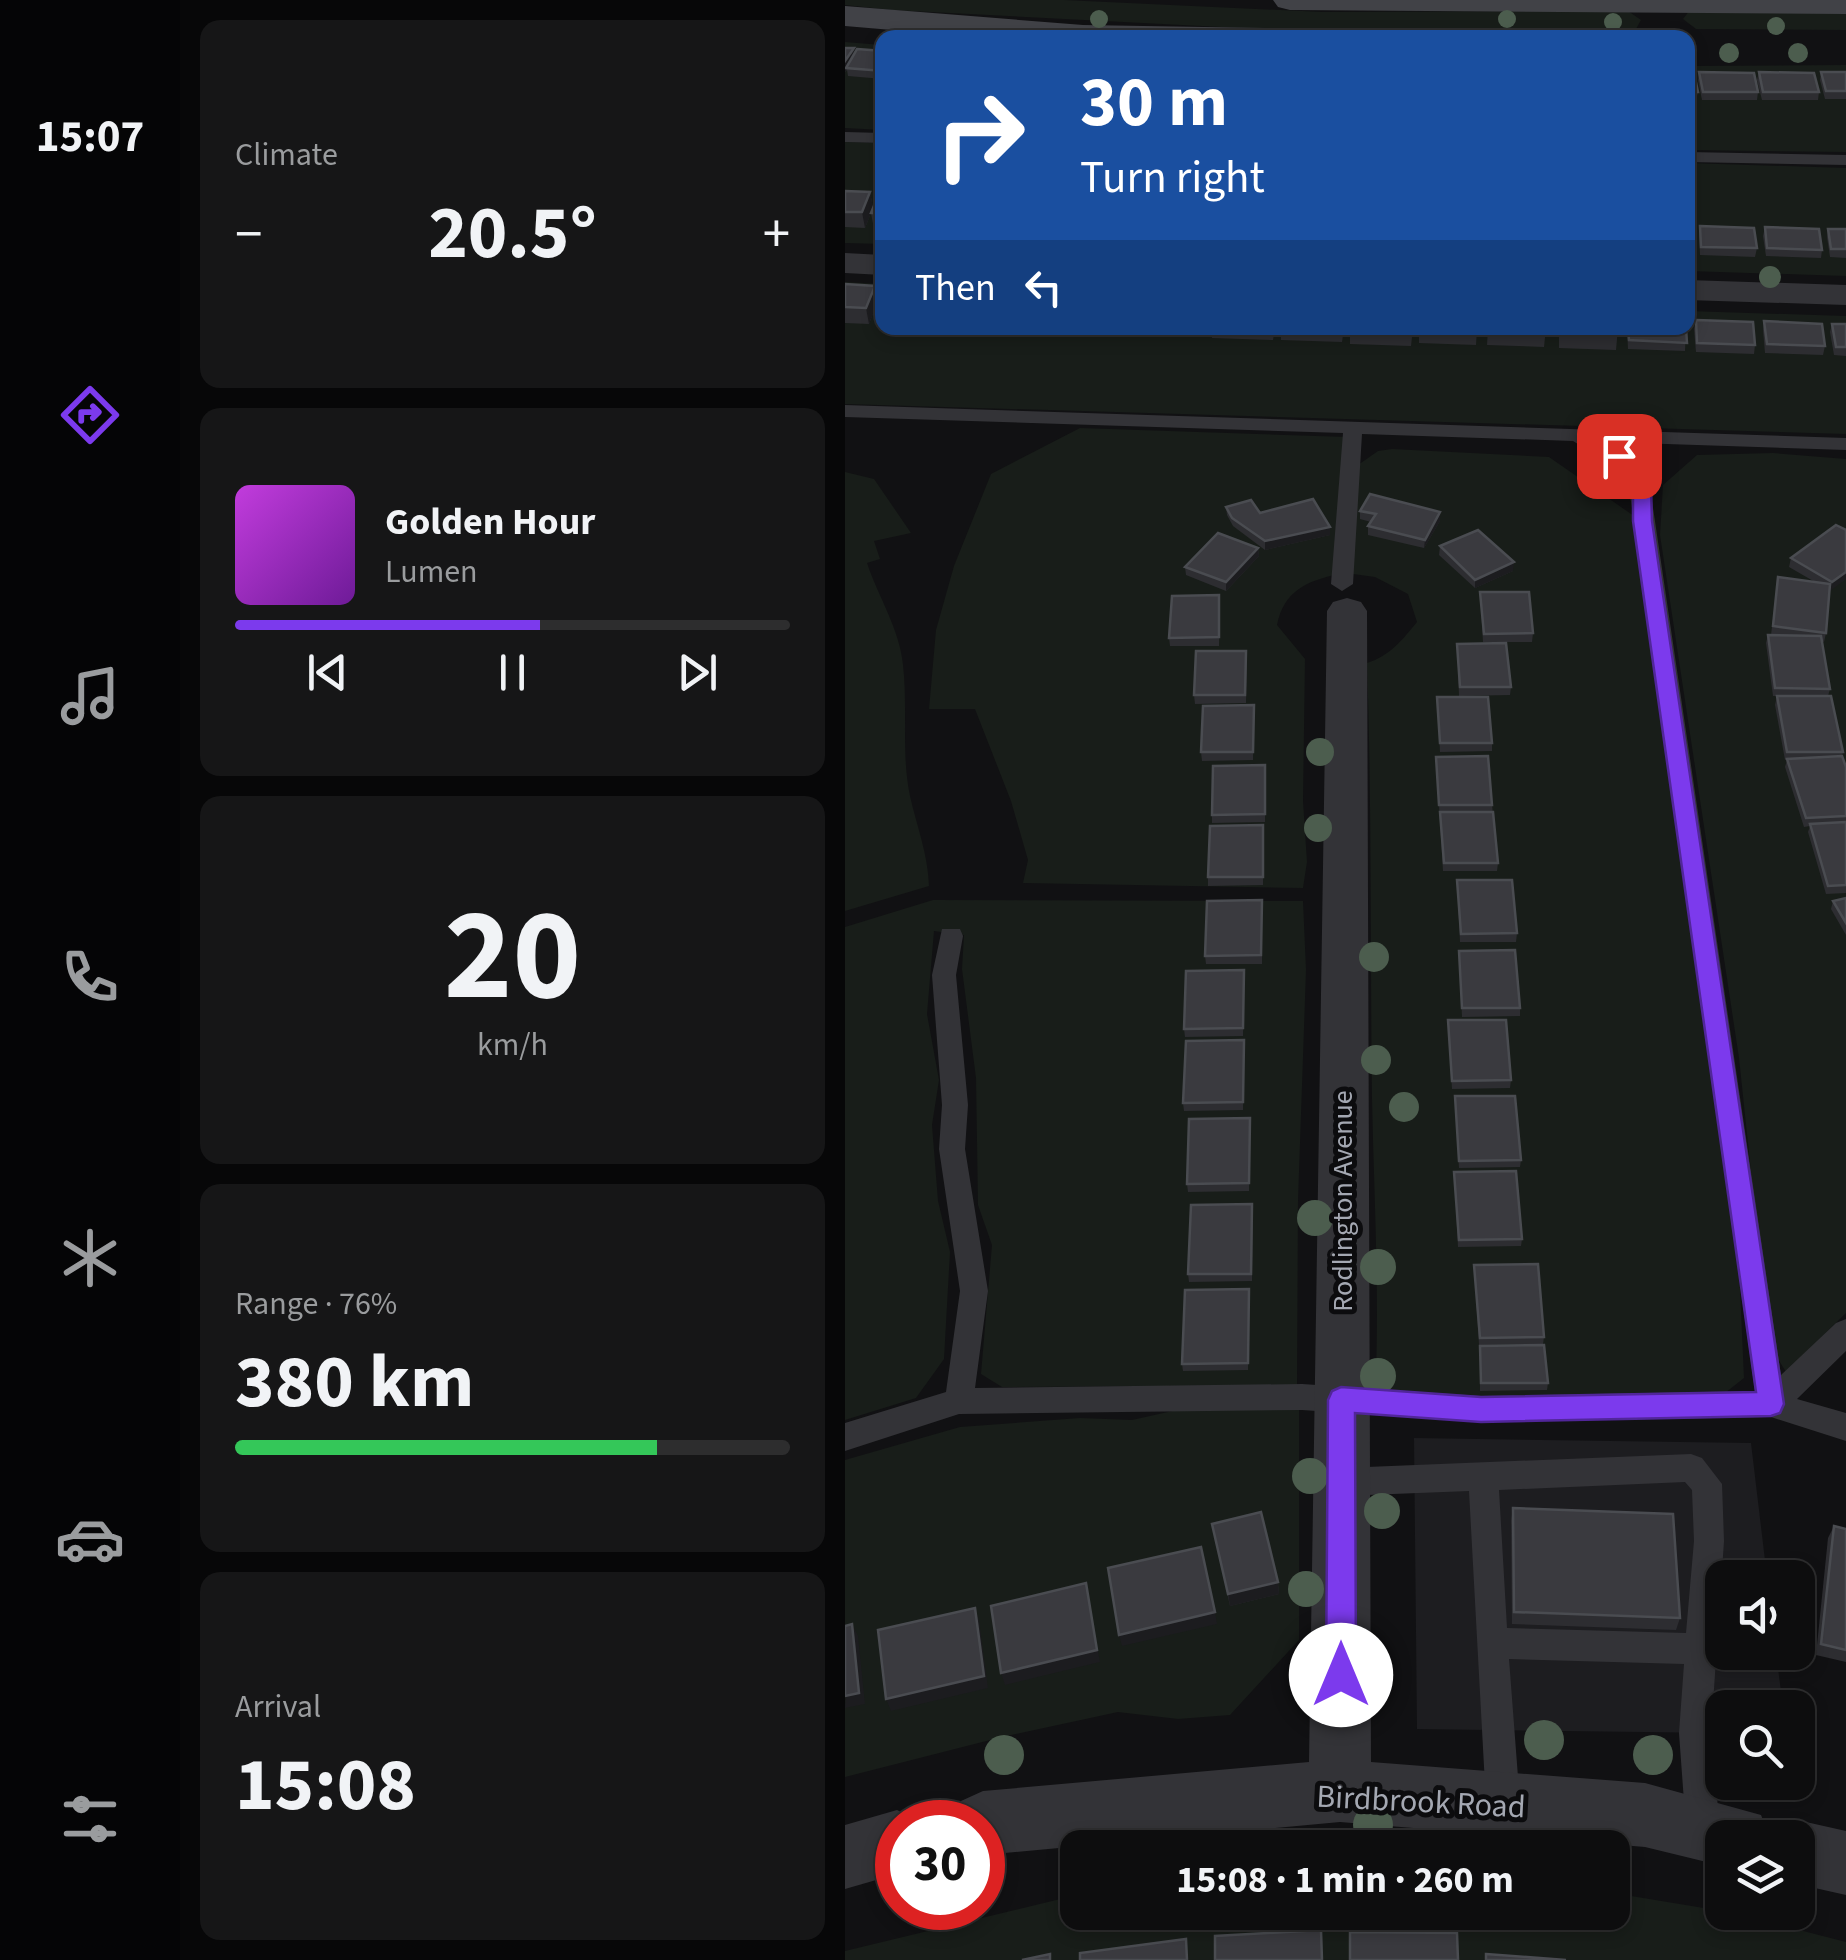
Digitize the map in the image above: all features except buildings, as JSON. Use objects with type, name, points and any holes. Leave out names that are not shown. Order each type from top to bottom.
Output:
[{"type":"main road","points":[[1291,0],[1655,14],[1846,4]]},
{"type":"main road","points":[[845,16],[1030,30]]},
{"type":"street","points":[[845,263],[875,264]]},
{"type":"street","points":[[1695,290],[1846,295]]},
{"type":"street","name":"Rodlington Avenue","points":[[1341,1791],[1345,598]]},
{"type":"street","name":"Birdbrook Road","points":[[1005,1821],[1341,1791],[1645,1815],[1705,1829]]},
{"type":"street","points":[[845,1857],[875,1848]]},
{"type":"street","points":[[1815,1856],[1846,1864]]},
{"type":"lane","points":[[845,136],[875,138]]},
{"type":"lane","points":[[1695,158],[1846,160]]},
{"type":"lane","points":[[845,411],[1846,444]]},
{"type":"lane","points":[[1345,598],[1353,426]]},
{"type":"lane","points":[[1575,434],[1619,456],[1642,484],[1643,521],[1771,1404]]},
{"type":"lane","points":[[951,936],[944,975],[955,1105],[952,1148],[974,1292],[959,1402]]},
{"type":"lane","points":[[1771,1404],[1846,1332]]},
{"type":"lane","points":[[845,1437],[959,1402],[1301,1396],[1481,1410],[1771,1404],[1846,1427]]},
{"type":"lane","points":[[1341,1482],[1691,1468],[1707,1484],[1709,1541],[1695,1733],[1718,1820]]},
{"type":"lane","points":[[1483,1478],[1503,1804]]},
{"type":"lane","points":[[1492,1643],[1701,1649]]},
{"type":"shaded area","points":[[845,0],[1064,0],[1323,12],[1628,11],[1641,20],[1636,29],[1260,29],[892,10],[845,5]]},
{"type":"shaded area","points":[[1690,10],[1846,11],[1846,30],[1696,29],[1683,19]]},
{"type":"shaded area","points":[[845,42],[875,44],[875,130],[845,128]]},
{"type":"shaded area","points":[[1846,65],[1846,152],[1695,150],[1695,66]]},
{"type":"shaded area","points":[[845,142],[875,143],[875,244],[845,243]]},
{"type":"shaded area","points":[[1695,163],[1846,168],[1846,276],[1695,271]]},
{"type":"shaded area","points":[[845,282],[875,284],[875,335],[1695,335],[1695,311],[1846,316],[1846,434],[845,404]]},
{"type":"shaded area","points":[[1080,428],[1347,437],[1339,574],[1298,589],[1285,604],[1277,625],[1305,659],[1303,801],[1307,862],[1303,888],[1023,883],[1028,860],[1011,801],[975,709],[929,709],[936,630],[954,566],[991,474]]},
{"type":"shaded area","points":[[1378,451],[1549,457],[1634,516],[1739,1266],[1744,1378],[1725,1393],[1698,1399],[1375,1397],[1377,1285],[1367,663],[1389,651],[1417,622],[1408,594],[1375,577],[1353,574],[1358,465]]},
{"type":"shaded area","points":[[1773,453],[1846,459],[1846,1313],[1786,1372],[1775,1354],[1765,1304],[1739,1058],[1660,535],[1663,485],[1697,455]]},
{"type":"shaded area","points":[[845,472],[874,479],[911,533],[874,541],[880,559],[867,563],[901,652],[907,780],[929,886],[845,911]]},
{"type":"shaded area","points":[[933,900],[1303,901],[1306,970],[1297,1385],[1002,1387],[981,1374],[992,1245],[978,1205],[976,1078],[962,969],[964,935],[934,931],[927,1014],[939,1080],[932,1125],[938,1201],[950,1252],[944,1359],[916,1398],[845,1420],[845,927]]},
{"type":"shaded area","points":[[1299,1406],[1299,1640],[1230,1715],[1178,1719],[1118,1712],[845,1777],[845,1460],[960,1427],[1080,1418],[1132,1420],[1177,1410]]},
{"type":"shaded area","points":[[1414,1438],[1751,1443],[1765,1560],[1705,1560],[1705,1670],[1778,1670],[1781,1690],[1705,1690],[1705,1733],[1417,1729]]},
{"type":"shaded area","points":[[1630,1896],[1705,1908],[1705,1930],[1800,1930],[1846,1942],[1846,1960],[845,1960],[845,1951],[932,1930],[1005,1930],[1005,1912],[1060,1899],[1060,1930],[1630,1930]]},
{"type":"route","points":[[1341,1675],[1341,1400],[1481,1410],[1771,1404],[1643,521],[1642,484],[1619,456]]}]
